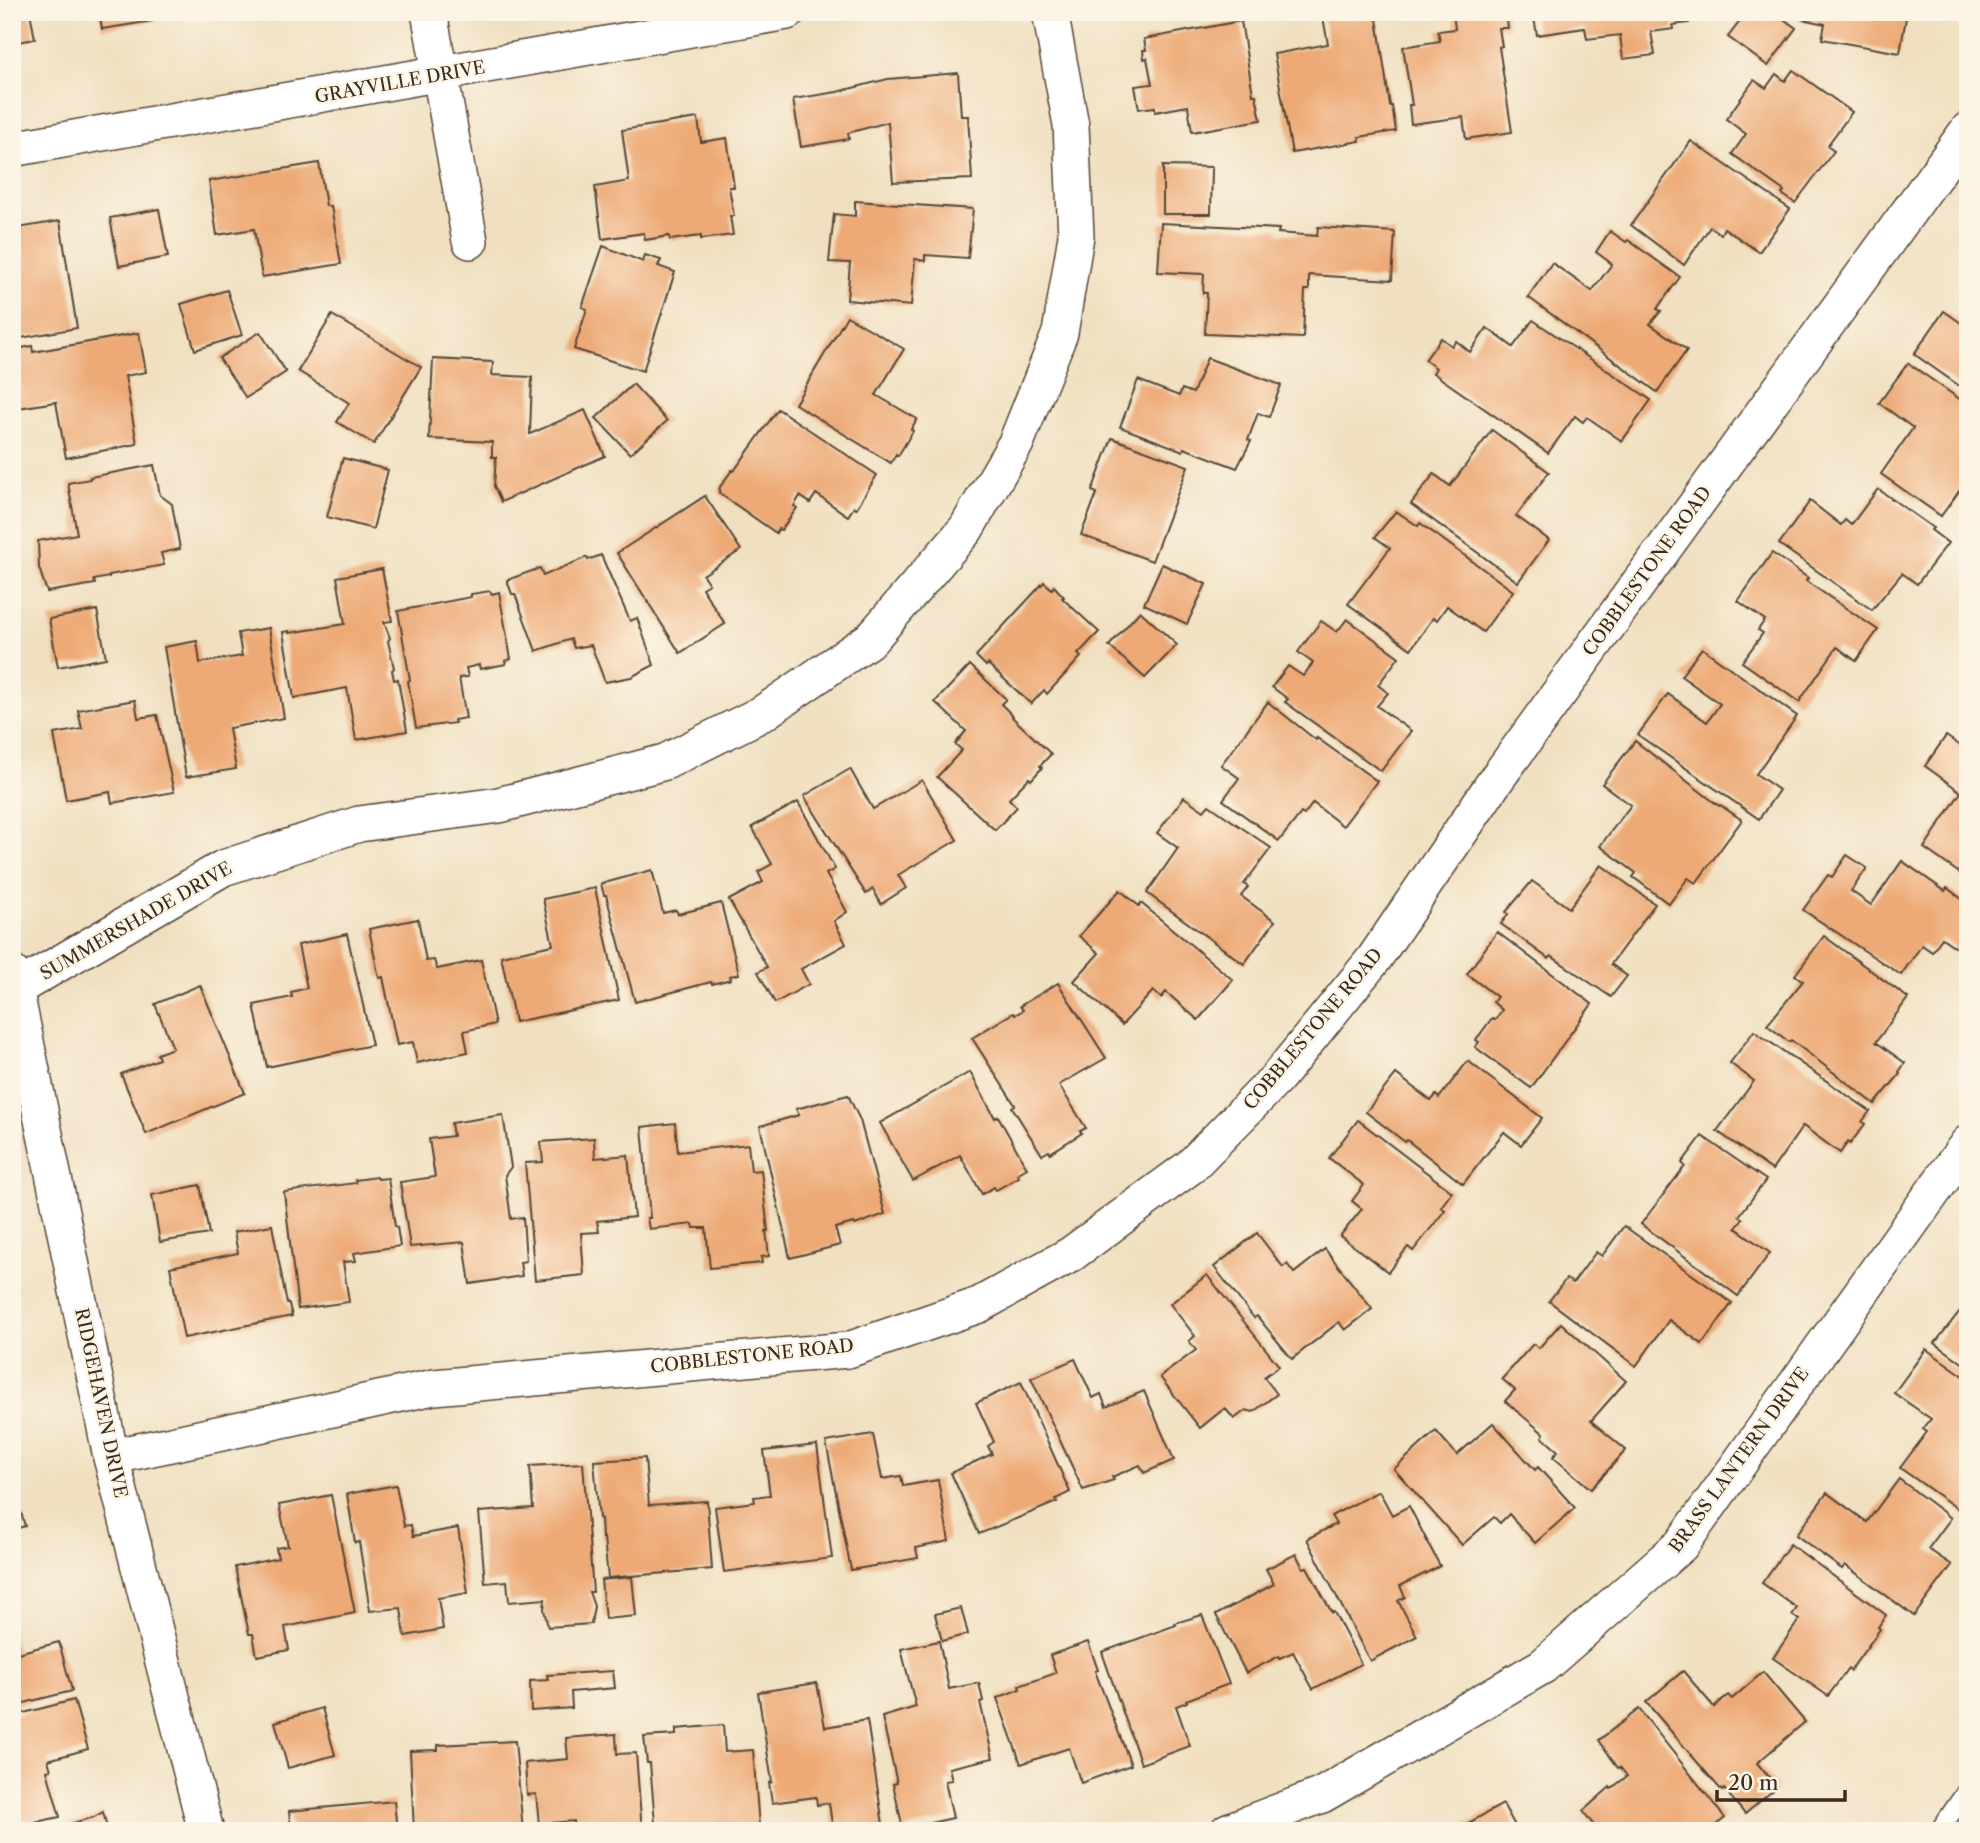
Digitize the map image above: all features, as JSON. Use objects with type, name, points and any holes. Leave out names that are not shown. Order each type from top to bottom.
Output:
[{"type":"street","points":[[429,12],[470,241]]},
{"type":"street","name":"GRAYVILLE DRIVE","points":[[12,149],[787,12]]},
{"type":"street","name":"SUMMERSHADE DRIVE","points":[[13,984],[223,868],[359,824],[499,805],[665,762],[763,713],[871,639],[967,529],[1016,443],[1060,333],[1076,236],[1071,125],[1050,12]]},
{"type":"street","name":"COBBLESTONE ROAD","points":[[111,1457],[434,1387],[848,1349],[979,1306],[1070,1255],[1190,1167],[1276,1078],[1374,959],[1493,784],[1968,130]]},
{"type":"street","name":"RIDGEHAVEN DRIVE","points":[[13,984],[111,1457],[206,1831]]},
{"type":"street","name":"BRASS LANTERN DRIVE","points":[[1228,1831],[1322,1795],[1544,1666],[1681,1545],[1968,1143]]},
{"type":"lane","points":[[1939,1831],[1968,1789]]},
{"type":"building","points":[[12,12],[30,12],[35,39],[12,43]]},
{"type":"building","points":[[99,12],[152,12],[153,21],[102,29]]},
{"type":"building","points":[[1322,12],[1376,12],[1396,131],[1359,137],[1360,141],[1292,153],[1274,54],[1328,44]]},
{"type":"building","points":[[1453,12],[1506,12],[1508,28],[1499,28],[1502,46],[1499,47],[1512,132],[1466,139],[1463,117],[1411,124],[1409,105],[1412,105],[1403,47],[1440,41],[1438,31],[1455,29]]},
{"type":"building","points":[[1533,12],[1688,12],[1689,23],[1673,25],[1674,29],[1651,32],[1655,55],[1623,59],[1620,35],[1587,39],[1585,28],[1537,35]]},
{"type":"building","points":[[1747,12],[1774,12],[1796,28],[1768,66],[1728,37]]},
{"type":"building","points":[[1802,12],[1907,12],[1900,53],[1822,39],[1825,24],[1801,19]]},
{"type":"building","points":[[1241,21],[1253,95],[1256,95],[1261,120],[1192,132],[1188,106],[1155,112],[1155,107],[1139,109],[1135,86],[1152,84],[1147,58],[1144,59],[1144,39]]},
{"type":"building","points":[[1793,70],[1852,112],[1827,146],[1834,151],[1795,203],[1782,194],[1784,191],[1732,154],[1746,134],[1726,119],[1754,80],[1766,88],[1776,74],[1785,81]]},
{"type":"building","points":[[958,73],[961,116],[968,116],[972,179],[893,182],[888,122],[848,133],[849,139],[801,147],[793,99],[837,92],[888,79]]},
{"type":"building","points":[[698,118],[701,142],[727,138],[734,187],[729,187],[734,216],[730,216],[733,235],[670,240],[669,236],[645,240],[644,233],[602,239],[595,187],[629,181],[622,130]]},
{"type":"building","points":[[1691,141],[1790,209],[1759,252],[1724,228],[1721,234],[1710,227],[1684,265],[1631,225]]},
{"type":"building","points":[[319,163],[326,206],[331,206],[341,264],[262,277],[254,229],[217,235],[209,181]]},
{"type":"building","points":[[1163,166],[1212,167],[1211,214],[1163,214]]},
{"type":"building","points":[[855,201],[973,209],[968,258],[925,255],[925,261],[915,259],[911,306],[847,300],[850,263],[829,262],[834,214],[855,216]]},
{"type":"building","points":[[159,209],[168,257],[119,266],[110,218]]},
{"type":"building","points":[[60,221],[77,328],[15,339],[15,342],[12,342],[12,229]]},
{"type":"building","points":[[1161,223],[1279,229],[1278,233],[1317,236],[1318,227],[1395,232],[1392,280],[1309,275],[1309,290],[1305,290],[1303,338],[1205,334],[1207,293],[1203,293],[1204,274],[1158,272]]},
{"type":"building","points":[[1610,231],[1626,242],[1628,240],[1680,277],[1657,309],[1661,311],[1650,324],[1687,350],[1657,392],[1528,297],[1552,263],[1592,291],[1612,264],[1596,252]]},
{"type":"building","points":[[603,246],[643,262],[645,255],[661,260],[658,266],[675,272],[643,371],[574,349],[587,309],[582,307]]},
{"type":"building","points":[[227,290],[242,335],[195,350],[181,304]]},
{"type":"building","points":[[1944,311],[1968,328],[1968,392],[1914,354]]},
{"type":"building","points":[[332,315],[421,367],[374,444],[337,422],[349,403],[298,371]]},
{"type":"building","points":[[847,316],[904,349],[876,395],[917,419],[911,429],[913,431],[891,463],[795,404]]},
{"type":"building","points":[[1533,320],[1651,400],[1622,441],[1587,417],[1583,422],[1575,416],[1548,453],[1433,373],[1436,368],[1425,360],[1441,338],[1452,346],[1456,341],[1470,352],[1487,328],[1513,347]]},
{"type":"building","points":[[260,332],[286,372],[246,398],[219,358]]},
{"type":"building","points":[[139,333],[146,372],[125,376],[137,444],[66,458],[56,402],[12,409],[12,356],[17,355],[17,349],[32,346],[33,352]]},
{"type":"building","points":[[1207,358],[1281,385],[1269,417],[1258,413],[1248,440],[1251,441],[1237,468],[1120,427],[1138,380],[1179,396],[1182,389],[1193,393]]},
{"type":"building","points":[[433,359],[493,362],[492,375],[532,377],[530,434],[585,410],[605,456],[501,502],[494,486],[496,457],[492,457],[492,442],[429,439]]},
{"type":"building","points":[[1908,363],[1968,405],[1968,485],[1965,483],[1941,516],[1881,474],[1913,428],[1879,403]]},
{"type":"building","points":[[633,384],[667,421],[630,454],[596,418]]},
{"type":"building","points":[[778,409],[877,475],[856,509],[854,507],[848,516],[816,494],[810,503],[800,496],[794,506],[797,508],[776,533],[719,493],[720,487]]},
{"type":"building","points":[[1492,430],[1549,472],[1516,516],[1549,540],[1518,582],[1411,504],[1434,474],[1450,486]]},
{"type":"building","points":[[1112,438],[1188,466],[1152,561],[1081,535],[1097,493],[1092,491]]},
{"type":"building","points":[[343,458],[388,470],[373,529],[327,517]]},
{"type":"building","points":[[154,465],[160,495],[172,504],[180,549],[161,553],[164,565],[109,575],[94,580],[95,584],[47,592],[39,568],[38,541],[77,534],[68,483]]},
{"type":"building","points":[[1878,489],[1933,528],[1931,530],[1948,543],[1917,584],[1902,573],[1872,610],[1779,544],[1810,501],[1841,525],[1845,520],[1851,525]]},
{"type":"building","points":[[705,496],[741,550],[703,575],[709,584],[702,588],[725,624],[680,653],[617,553]]},
{"type":"building","points":[[1396,511],[1418,526],[1420,523],[1513,591],[1483,632],[1447,606],[1437,620],[1433,618],[1411,649],[1348,604],[1390,548],[1375,537]]},
{"type":"building","points":[[1772,553],[1808,578],[1806,581],[1878,630],[1856,661],[1837,647],[1799,702],[1742,662],[1763,633],[1758,630],[1765,620],[1738,601]]},
{"type":"building","points":[[601,555],[630,621],[637,618],[654,665],[631,677],[605,682],[591,645],[574,648],[571,639],[536,651],[515,594],[512,594],[507,580],[540,568],[543,576],[587,557],[588,560]]},
{"type":"building","points":[[1162,564],[1206,584],[1187,624],[1144,604]]},
{"type":"building","points":[[382,569],[392,621],[384,622],[390,638],[388,641],[394,668],[392,670],[394,680],[398,679],[407,731],[356,740],[347,688],[294,698],[283,632],[345,624],[337,577]]},
{"type":"building","points":[[1044,582],[1052,589],[1054,586],[1064,597],[1062,598],[1099,632],[1078,654],[1081,657],[1047,694],[1044,690],[1031,704],[976,656]]},
{"type":"building","points":[[490,591],[492,594],[499,592],[511,659],[505,661],[506,664],[480,669],[479,665],[466,668],[468,677],[459,678],[466,718],[454,720],[455,723],[416,728],[398,611]]},
{"type":"building","points":[[97,610],[106,658],[58,667],[49,619]]},
{"type":"building","points":[[1140,611],[1177,645],[1145,678],[1109,646]]},
{"type":"building","points":[[1347,619],[1399,657],[1378,685],[1388,693],[1377,706],[1411,731],[1381,771],[1285,702],[1288,699],[1272,687],[1288,666],[1303,676],[1313,663],[1298,652],[1321,621],[1337,632]]},
{"type":"building","points":[[269,628],[284,718],[229,728],[236,769],[186,777],[164,647],[197,641],[200,663],[242,656],[238,633]]},
{"type":"building","points":[[1702,648],[1797,716],[1756,774],[1779,790],[1759,819],[1638,735],[1668,694],[1707,722],[1720,704],[1681,676]]},
{"type":"building","points":[[970,665],[1006,699],[1001,704],[1012,717],[1051,754],[1031,780],[1029,778],[1009,799],[1017,807],[995,830],[937,777],[962,750],[955,744],[966,731],[935,702]]},
{"type":"building","points":[[135,700],[138,718],[157,715],[174,792],[112,803],[110,792],[66,800],[54,734],[82,729],[78,710]]},
{"type":"building","points":[[1268,702],[1316,740],[1317,738],[1377,781],[1343,826],[1313,803],[1304,815],[1301,813],[1279,841],[1223,800],[1239,778],[1221,765]]},
{"type":"building","points":[[1946,736],[1968,751],[1968,879],[1924,848],[1961,792],[1925,766]]},
{"type":"building","points":[[1635,741],[1719,806],[1742,820],[1696,883],[1688,878],[1669,904],[1633,877],[1636,873],[1600,846],[1631,805],[1602,784]]},
{"type":"building","points":[[850,769],[873,809],[922,780],[957,840],[898,875],[906,888],[881,904],[873,889],[866,894],[804,796]]},
{"type":"building","points":[[1184,797],[1204,811],[1209,805],[1271,848],[1244,884],[1248,887],[1241,896],[1275,921],[1244,964],[1147,893],[1178,848],[1157,833]]},
{"type":"building","points":[[798,802],[835,869],[826,874],[847,912],[834,921],[846,944],[801,969],[809,984],[775,1003],[758,972],[767,967],[729,900],[763,882],[758,872],[772,864],[752,827]]},
{"type":"building","points":[[1847,855],[1867,868],[1851,891],[1871,905],[1902,861],[1945,891],[1947,888],[1962,899],[1968,894],[1968,956],[1942,938],[1932,952],[1922,945],[1901,975],[1803,910],[1828,875],[1832,877]]},
{"type":"building","points":[[1601,865],[1655,904],[1611,964],[1627,976],[1611,997],[1551,956],[1549,959],[1501,924],[1508,914],[1506,912],[1532,881],[1569,908]]},
{"type":"building","points":[[652,870],[663,913],[676,910],[678,914],[721,903],[739,974],[730,976],[731,979],[635,1002],[601,884]]},
{"type":"building","points":[[595,888],[619,1000],[515,1022],[501,956],[553,945],[543,899]]},
{"type":"building","points":[[1120,890],[1139,906],[1141,903],[1233,980],[1198,1020],[1166,992],[1161,998],[1153,991],[1122,1025],[1074,981],[1099,953],[1079,936]]},
{"type":"building","points":[[418,919],[426,961],[434,960],[437,969],[481,960],[495,1024],[464,1031],[468,1052],[417,1063],[413,1042],[397,1045],[383,977],[379,978],[369,929]]},
{"type":"building","points":[[1497,932],[1592,1004],[1531,1088],[1475,1047],[1479,1042],[1476,1040],[1492,1018],[1495,1020],[1502,1010],[1493,1002],[1497,997],[1467,974]]},
{"type":"building","points":[[347,934],[372,1045],[267,1067],[254,1005],[292,997],[291,992],[307,988],[298,945]]},
{"type":"building","points":[[1824,936],[1908,998],[1876,1042],[1905,1063],[1900,1074],[1875,1104],[1767,1025],[1803,981],[1795,975]]},
{"type":"building","points":[[1058,983],[1106,1058],[1059,1085],[1086,1128],[1050,1153],[1049,1151],[1042,1155],[1012,1107],[1015,1105],[972,1038],[1013,1013],[1015,1015],[1023,1010],[1020,1006]]},
{"type":"building","points":[[200,985],[245,1093],[146,1134],[121,1074],[159,1059],[157,1054],[173,1048],[155,1004]]},
{"type":"building","points":[[1754,1031],[1870,1111],[1862,1122],[1865,1124],[1840,1153],[1803,1126],[1772,1170],[1717,1131],[1754,1081],[1730,1063]]},
{"type":"building","points":[[1468,1061],[1542,1118],[1521,1145],[1504,1132],[1463,1184],[1366,1112],[1396,1074],[1431,1101],[1436,1095],[1439,1098]]},
{"type":"building","points":[[970,1072],[1027,1168],[1017,1174],[1019,1177],[996,1190],[994,1187],[982,1194],[960,1155],[913,1181],[880,1123]]},
{"type":"building","points":[[848,1095],[860,1120],[885,1214],[855,1225],[854,1223],[835,1228],[840,1245],[790,1258],[760,1126],[799,1115],[796,1109]]},
{"type":"building","points":[[503,1115],[511,1167],[505,1175],[511,1219],[523,1217],[526,1261],[520,1262],[522,1276],[470,1284],[464,1242],[410,1247],[400,1182],[435,1177],[429,1139],[453,1136],[451,1123]]},
{"type":"building","points":[[1358,1120],[1452,1192],[1441,1207],[1445,1210],[1413,1251],[1408,1247],[1388,1272],[1340,1236],[1362,1209],[1352,1201],[1364,1185],[1329,1158]]},
{"type":"building","points":[[675,1123],[678,1152],[748,1144],[751,1171],[761,1170],[769,1256],[761,1257],[762,1263],[710,1268],[706,1228],[694,1228],[693,1224],[649,1229],[642,1127]]},
{"type":"building","points":[[1702,1136],[1766,1180],[1739,1216],[1743,1219],[1736,1228],[1770,1253],[1738,1296],[1641,1224],[1685,1166],[1682,1163]]},
{"type":"building","points":[[594,1138],[595,1158],[628,1155],[634,1217],[597,1221],[599,1232],[581,1233],[584,1275],[535,1280],[525,1163],[543,1162],[541,1142]]},
{"type":"building","points":[[388,1178],[400,1246],[354,1253],[356,1261],[343,1262],[349,1302],[298,1309],[284,1192],[356,1183],[355,1180]]},
{"type":"building","points":[[200,1185],[209,1234],[160,1242],[152,1195]]},
{"type":"building","points":[[272,1225],[287,1304],[292,1316],[184,1338],[170,1267],[238,1253],[234,1232]]},
{"type":"building","points":[[1624,1226],[1732,1303],[1702,1344],[1669,1320],[1636,1366],[1549,1301],[1566,1279],[1573,1283],[1596,1252],[1602,1256]]},
{"type":"building","points":[[1257,1233],[1283,1267],[1287,1264],[1294,1273],[1325,1249],[1372,1309],[1345,1330],[1339,1322],[1292,1359],[1257,1316],[1254,1318],[1214,1267]]},
{"type":"building","points":[[1207,1275],[1279,1366],[1264,1377],[1277,1394],[1253,1412],[1246,1410],[1234,1419],[1225,1408],[1200,1428],[1160,1377],[1196,1350],[1189,1341],[1195,1336],[1170,1304]]},
{"type":"building","points":[[1964,1306],[1968,1309],[1968,1367],[1935,1343]]},
{"type":"building","points":[[1561,1323],[1626,1381],[1591,1421],[1626,1450],[1591,1489],[1553,1457],[1558,1451],[1542,1437],[1544,1434],[1505,1401],[1515,1390],[1502,1379],[1533,1344],[1539,1348]]},
{"type":"building","points":[[1926,1349],[1968,1379],[1968,1516],[1900,1468],[1927,1432],[1923,1429],[1931,1419],[1894,1393]]},
{"type":"building","points":[[1075,1359],[1093,1398],[1101,1394],[1106,1407],[1144,1391],[1174,1460],[1144,1473],[1140,1465],[1112,1477],[1114,1480],[1083,1490],[1031,1378]]},
{"type":"building","points":[[1021,1382],[1070,1492],[1056,1499],[1057,1502],[979,1534],[951,1473],[992,1454],[988,1446],[994,1442],[976,1403]]},
{"type":"building","points":[[1493,1423],[1535,1470],[1538,1467],[1575,1508],[1535,1543],[1509,1514],[1500,1523],[1494,1517],[1462,1545],[1394,1469],[1436,1431],[1457,1455]]},
{"type":"building","points":[[873,1434],[882,1479],[901,1476],[903,1486],[938,1480],[949,1541],[916,1548],[918,1558],[851,1570],[826,1442]]},
{"type":"building","points":[[817,1445],[832,1558],[724,1572],[715,1507],[755,1502],[754,1497],[770,1495],[764,1451]]},
{"type":"building","points":[[645,1458],[649,1505],[707,1501],[712,1569],[608,1578],[594,1461]]},
{"type":"building","points":[[583,1463],[593,1592],[589,1592],[594,1606],[591,1624],[548,1627],[544,1610],[545,1599],[509,1602],[507,1581],[485,1583],[479,1512],[533,1508],[530,1466]]},
{"type":"building","points":[[1899,1479],[1951,1518],[1928,1549],[1952,1565],[1914,1616],[1845,1565],[1842,1569],[1796,1535],[1827,1493],[1867,1522]]},
{"type":"building","points":[[12,1483],[25,1526],[12,1530]]},
{"type":"building","points":[[396,1485],[404,1526],[411,1525],[413,1536],[458,1528],[468,1593],[438,1598],[443,1629],[405,1636],[401,1608],[370,1611],[359,1542],[355,1543],[347,1494]]},
{"type":"building","points":[[1379,1491],[1392,1515],[1409,1506],[1440,1566],[1400,1586],[1405,1597],[1398,1601],[1417,1636],[1370,1661],[1307,1539],[1336,1524],[1331,1516]]},
{"type":"building","points":[[331,1495],[355,1613],[285,1627],[289,1650],[257,1656],[253,1634],[249,1634],[235,1567],[278,1558],[276,1548],[288,1546],[279,1505]]},
{"type":"building","points":[[1790,1544],[1886,1615],[1878,1627],[1880,1629],[1850,1671],[1848,1669],[1828,1696],[1773,1658],[1799,1620],[1792,1615],[1797,1608],[1762,1583]]},
{"type":"building","points":[[1296,1554],[1303,1568],[1307,1567],[1332,1613],[1334,1612],[1361,1664],[1313,1689],[1293,1652],[1246,1673],[1216,1615],[1274,1584],[1266,1569]]},
{"type":"building","points":[[632,1577],[636,1616],[605,1619],[601,1580]]},
{"type":"building","points":[[961,1608],[968,1634],[942,1641],[935,1614]]},
{"type":"building","points":[[1202,1615],[1229,1684],[1176,1706],[1190,1746],[1141,1764],[1102,1652]]},
{"type":"building","points":[[12,1634],[18,1653],[59,1642],[72,1691],[12,1706]]},
{"type":"building","points":[[939,1641],[949,1689],[979,1683],[983,1701],[980,1702],[993,1758],[949,1768],[952,1780],[945,1781],[953,1818],[903,1829],[893,1784],[897,1783],[882,1717],[916,1707],[901,1649]]},
{"type":"building","points":[[1088,1642],[1098,1670],[1095,1671],[1131,1765],[1081,1783],[1069,1748],[1021,1764],[997,1698],[1020,1689],[1019,1686],[1056,1673],[1050,1655]]},
{"type":"building","points":[[613,1671],[615,1688],[571,1692],[572,1708],[531,1711],[530,1681],[548,1680],[547,1675]]},
{"type":"building","points":[[1683,1671],[1714,1707],[1728,1695],[1732,1699],[1763,1672],[1805,1722],[1757,1763],[1777,1787],[1745,1814],[1646,1702]]},
{"type":"building","points":[[817,1683],[825,1727],[867,1720],[884,1831],[833,1831],[829,1803],[817,1805],[816,1797],[772,1803],[769,1783],[772,1782],[758,1692]]},
{"type":"building","points":[[74,1700],[88,1749],[48,1760],[51,1770],[47,1771],[60,1817],[12,1827],[12,1716]]},
{"type":"building","points":[[322,1708],[335,1755],[288,1768],[275,1722]]},
{"type":"building","points":[[1639,1709],[1725,1818],[1708,1831],[1688,1831],[1684,1826],[1678,1831],[1598,1831],[1583,1811],[1627,1776],[1618,1768],[1599,1740]]},
{"type":"building","points":[[723,1725],[725,1752],[753,1750],[759,1827],[714,1831],[652,1831],[652,1823],[655,1823],[650,1763],[647,1763],[644,1737],[676,1735],[676,1729]]},
{"type":"building","points":[[616,1734],[617,1754],[636,1753],[642,1831],[574,1831],[574,1821],[539,1824],[536,1794],[527,1795],[525,1763],[568,1759],[566,1738]]},
{"type":"building","points":[[515,1741],[523,1831],[414,1831],[410,1751],[438,1750],[438,1745]]},
{"type":"building","points":[[394,1801],[397,1831],[291,1831],[289,1811]]},
{"type":"building","points":[[1503,1804],[1518,1831],[1463,1831],[1461,1827]]},
{"type":"building","points":[[103,1812],[108,1831],[45,1831],[94,1817]]}]
